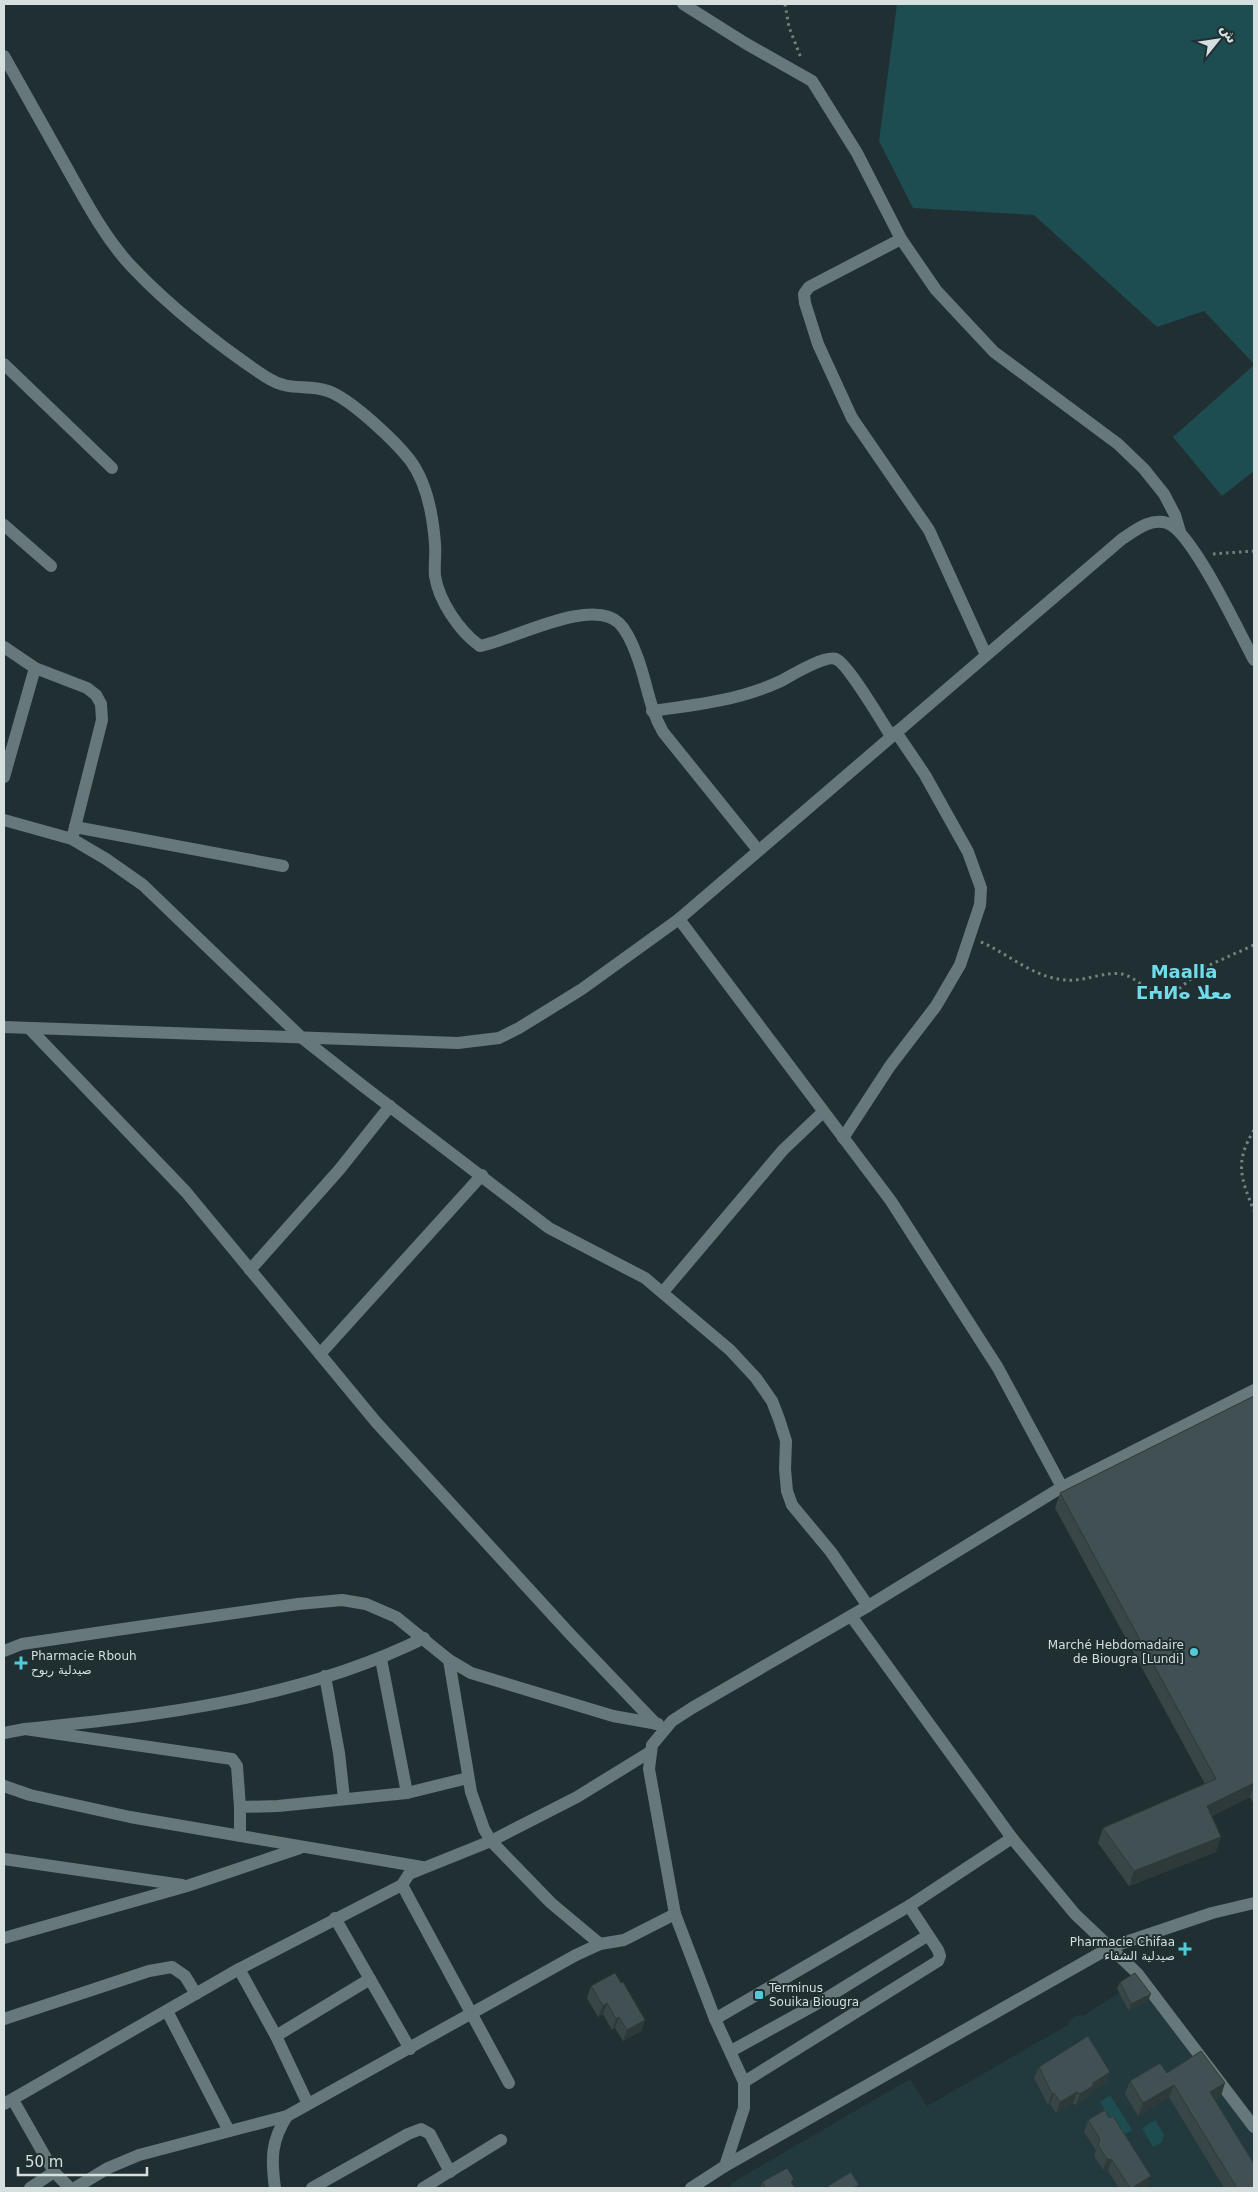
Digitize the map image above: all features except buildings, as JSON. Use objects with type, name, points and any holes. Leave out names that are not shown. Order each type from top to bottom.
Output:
[{"type":"street","points":[[683,4],[744,43],[812,81],[857,153],[901,238],[936,290],[994,352],[1118,444],[1144,469],[1167,501],[1175,515],[1180,532]]},
{"type":"street","points":[[4,56],[84,199],[133,268],[180,312],[265,377],[290,388],[328,391],[348,402],[399,446],[422,480],[430,509],[435,544],[436,577],[440,592],[452,614],[472,640],[480,646],[491,644],[529,628],[585,616],[608,616],[619,623],[630,639],[638,658],[652,711],[664,732],[758,850]]},
{"type":"street","points":[[901,238],[809,287],[804,294],[805,303],[818,344],[852,418],[929,530],[986,654]]},
{"type":"street","points":[[4,364],[112,468]]},
{"type":"street","points":[[4,1027],[458,1043],[499,1038],[542,1015],[574,994],[679,919],[986,654],[1122,539],[1144,524],[1168,523],[1180,532],[1197,555],[1254,660]]},
{"type":"street","points":[[4,525],[51,566]]},
{"type":"street","points":[[4,647],[35,668],[87,688],[96,695],[101,704],[102,720],[73,833]]},
{"type":"street","points":[[652,711],[715,703],[762,690],[820,661],[835,658],[840,661],[857,684],[942,804],[968,852],[980,888],[980,905],[960,965],[936,1006],[890,1066],[843,1138]]},
{"type":"street","points":[[4,777],[7,751],[35,668]]},
{"type":"street","points":[[4,820],[73,833],[283,866]]},
{"type":"street","points":[[73,833],[143,885],[301,1037],[549,1228],[645,1278],[730,1350],[756,1378],[772,1401],[786,1440],[784,1469],[787,1491],[792,1505],[831,1552],[868,1606]]},
{"type":"street","points":[[679,919],[891,1201],[998,1368],[1062,1487]]},
{"type":"street","points":[[29,1028],[186,1192],[376,1422],[656,1724]]},
{"type":"street","points":[[250,1270],[339,1170],[390,1106]]},
{"type":"street","points":[[663,1292],[783,1150],[824,1112]]},
{"type":"street","points":[[320,1354],[482,1176]]},
{"type":"street","points":[[70,2188],[54,2172],[8,2102],[239,1969],[402,1885],[409,1874],[422,1867],[491,1841],[577,1796],[650,1752],[662,1730],[672,1721],[868,1606],[1062,1487],[1254,1390]]},
{"type":"street","points":[[4,1651],[22,1644],[123,1628],[298,1604],[342,1600],[366,1604],[396,1617],[449,1660],[471,1673],[613,1716],[656,1724],[672,1721]]},
{"type":"street","points":[[851,1616],[1012,1838],[1075,1914],[1111,1946],[1137,1973],[1254,2127]]},
{"type":"street","points":[[4,1733],[25,1729],[144,1717],[270,1692],[381,1659],[424,1638]]},
{"type":"street","points":[[381,1659],[407,1793]]},
{"type":"street","points":[[449,1660],[468,1778],[477,1815],[491,1841],[550,1903],[600,1944]]},
{"type":"street","points":[[325,1676],[335,1729],[344,1798]]},
{"type":"street","points":[[25,1729],[232,1759],[237,1766],[240,1835]]},
{"type":"street","points":[[650,1752],[652,1787],[675,1914],[715,2019],[744,2082],[744,2108],[725,2166]]},
{"type":"street","points":[[240,1807],[278,1806],[407,1793],[468,1778]]},
{"type":"street","points":[[4,1786],[30,1795],[130,1817],[240,1835],[302,1848],[422,1867]]},
{"type":"street","points":[[715,2019],[909,1906],[1012,1838]]},
{"type":"street","points":[[6,1936],[187,1886],[302,1848]]},
{"type":"street","points":[[4,1859],[187,1886]]},
{"type":"street","points":[[402,1885],[509,2083]]},
{"type":"street","points":[[691,2188],[710,2183],[725,2166],[1111,1946],[1212,1913],[1254,1903]]},
{"type":"street","points":[[744,2082],[914,1978],[938,1961],[940,1956],[938,1950],[909,1906]]},
{"type":"street","points":[[76,2188],[108,2168],[139,2155],[287,2116],[600,1944],[624,1940],[675,1914]]},
{"type":"street","points":[[335,1918],[410,2049]]},
{"type":"street","points":[[731,2052],[820,2002],[927,1936]]},
{"type":"street","points":[[4,2019],[150,1971],[172,1966],[185,1976],[196,1994]]},
{"type":"street","points":[[239,1969],[276,2036],[308,2104]]},
{"type":"street","points":[[276,2036],[370,1979]]},
{"type":"street","points":[[167,2011],[229,2131]]},
{"type":"street","points":[[275,2188],[272,2152],[276,2132],[287,2116]]},
{"type":"street","points":[[312,2188],[408,2134],[421,2129],[430,2134],[450,2172]]},
{"type":"street","points":[[423,2188],[501,2140]]},
{"type":"street","points":[[30,2188],[54,2172]]},
{"type":"path","points":[[785,4],[794,45],[812,81]]},
{"type":"path","points":[[1197,555],[1254,550]]},
{"type":"path","points":[[970,938],[991,946],[1024,968],[1040,974],[1064,980],[1089,979],[1119,974],[1131,977],[1151,992],[1159,995],[1174,993],[1205,967],[1254,945]]},
{"type":"path","points":[[1254,1130],[1240,1161],[1241,1179],[1254,1211]]},
{"type":"shaded area","points":[[897,4],[1254,4],[1254,364],[1204,311],[1157,327],[1034,215],[913,208],[879,141]]},
{"type":"shaded area","points":[[1254,365],[1254,471],[1222,496],[1173,437]]},
{"type":"shaded area","points":[[1137,1978],[1254,2125],[1254,2188],[732,2188],[730,2184],[910,2079],[927,2106],[1068,2025],[1069,2021],[1078,2015],[1083,2016],[1119,1993]]},
{"type":"shaded area","points":[[1110,2095],[1132,2130],[1121,2137],[1100,2102]]},
{"type":"shaded area","points":[[1155,2120],[1164,2135],[1162,2142],[1153,2147],[1142,2128]]},
{"type":"place","name":"Marché Hebdomadaire de Biougra [Lundi]","points":[[1194,1652]]},
{"type":"place","name":"Pharmacie Rbouh صيدلية ربوح","points":[[21,1663]]},
{"type":"place","name":"Pharmacie Chifaa صيدلية الشفاء","points":[[1185,1949]]},
{"type":"place","name":"Terminus Souika Biougra","points":[[759,1995]]},
{"type":"district","name":"Maalla ⵎⵄⵍⴰ معلا","points":[[1184,982]]}]
